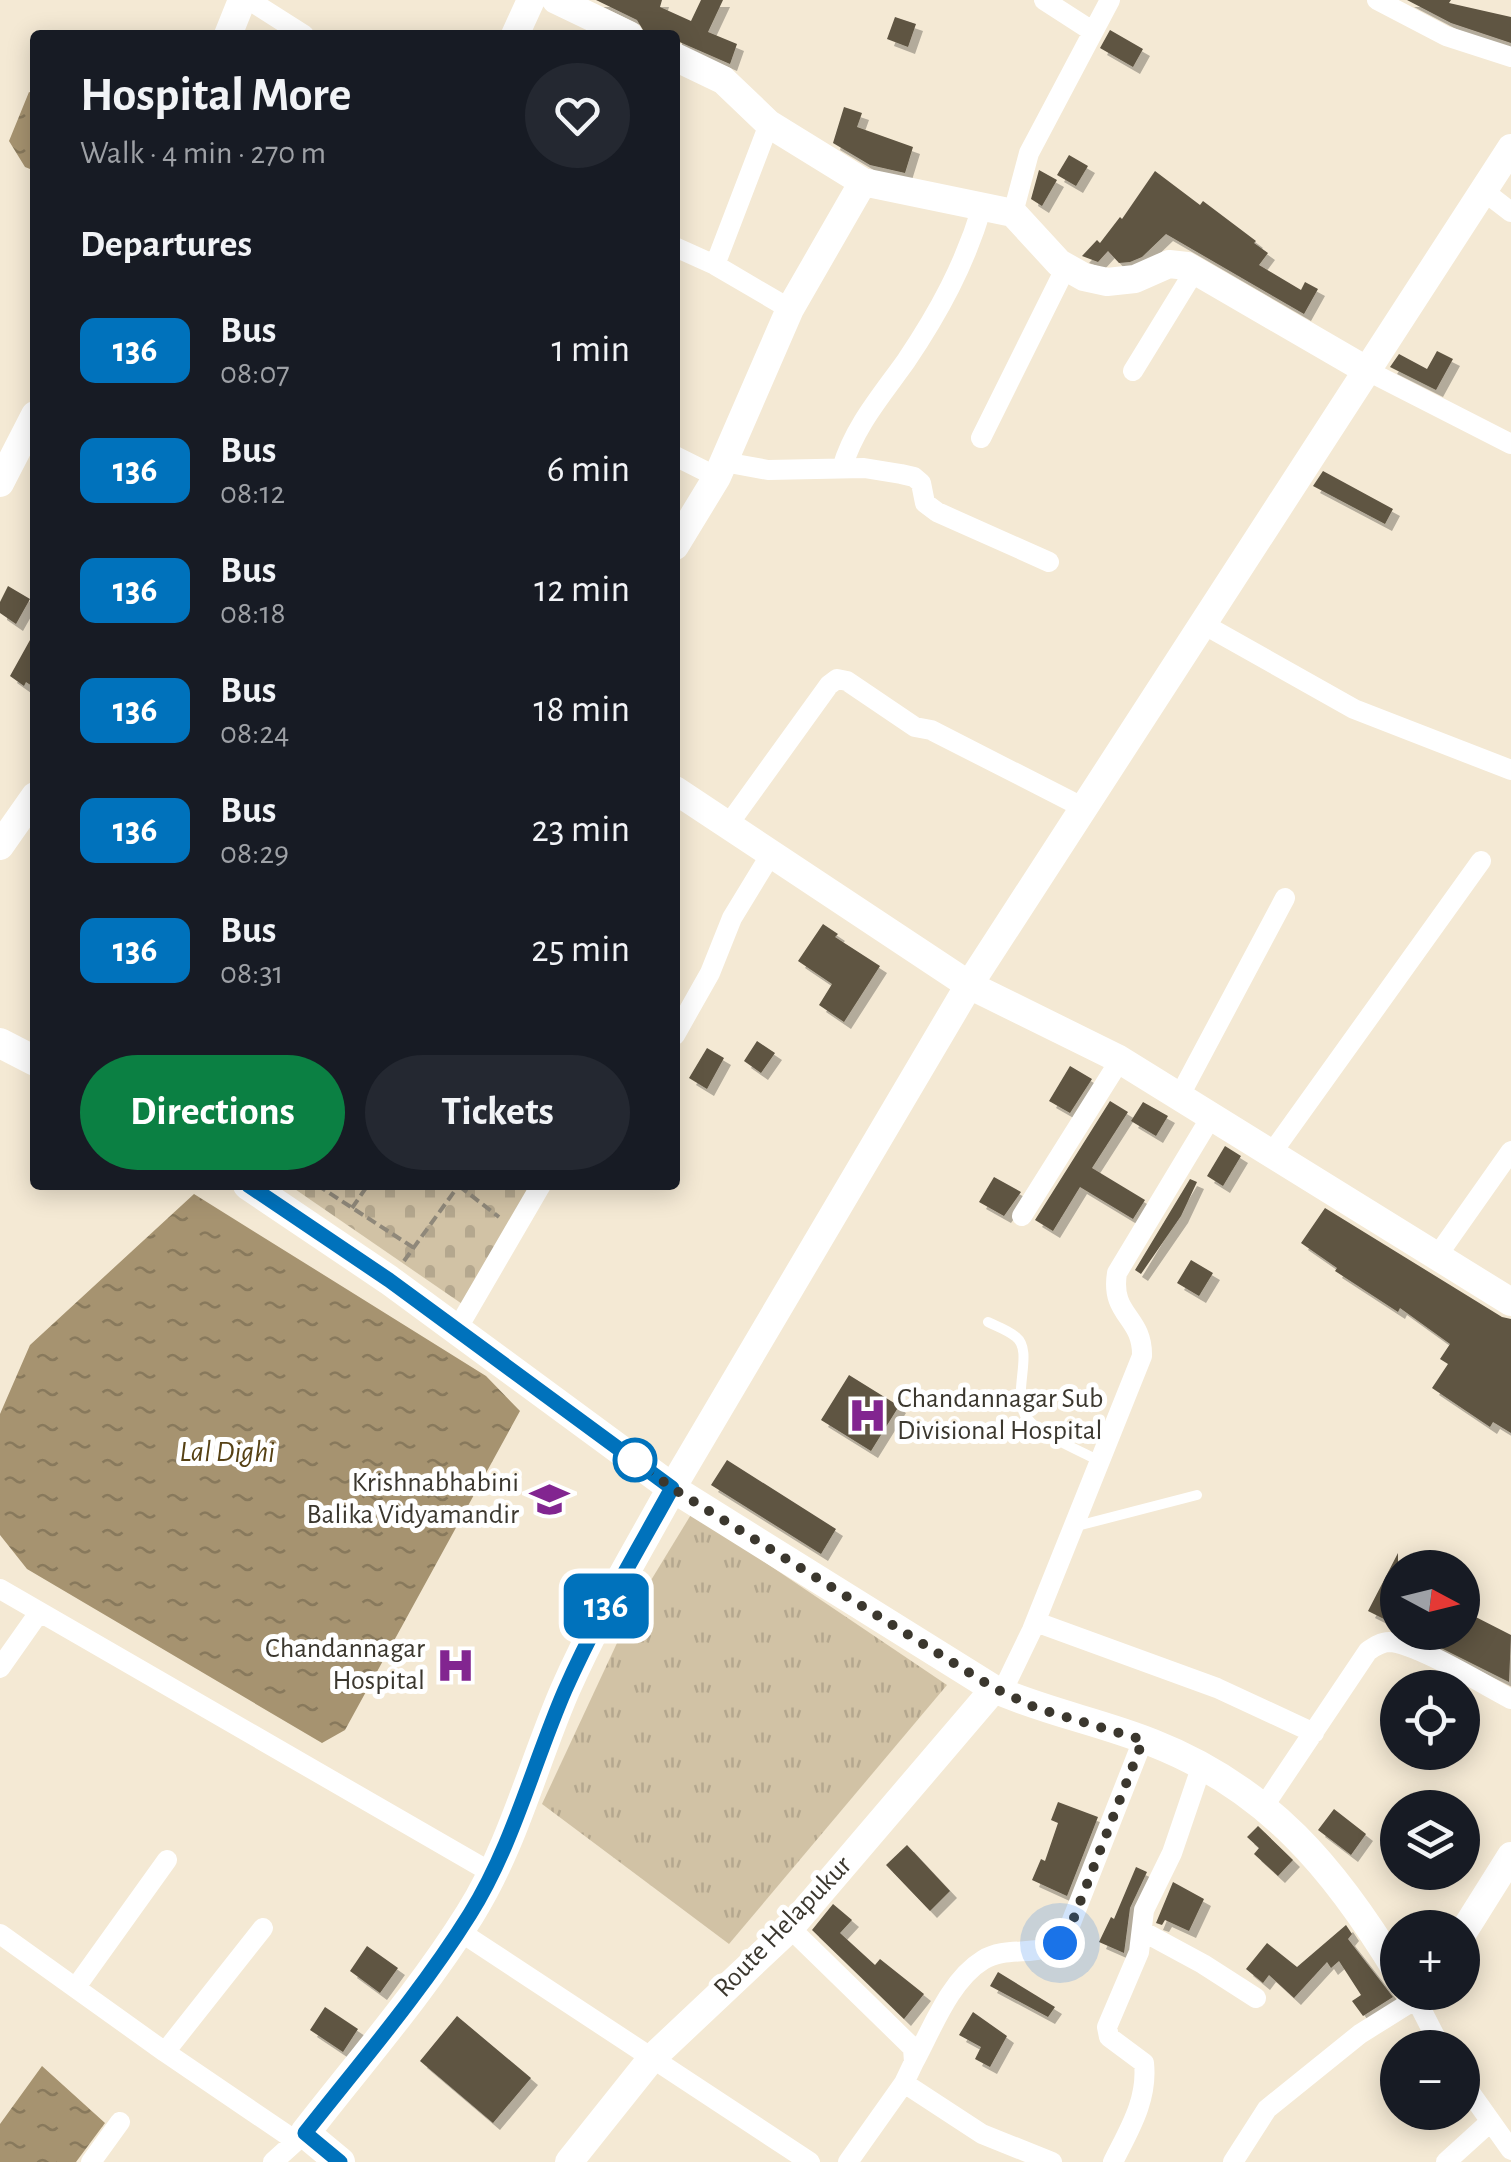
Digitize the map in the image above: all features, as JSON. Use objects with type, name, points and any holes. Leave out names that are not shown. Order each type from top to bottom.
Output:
[{"type":"main road","points":[[0,1043],[30,1058]]},
{"type":"main road","points":[[255,1190],[389,1280],[672,1488],[578,1661],[492,1873],[459,1930],[301,2137],[340,2162]]},
{"type":"street","points":[[230,30],[245,0],[296,30]]},
{"type":"street","points":[[516,30],[531,0]]},
{"type":"street","points":[[556,0],[619,30]]},
{"type":"street","points":[[1044,0],[1092,31]]},
{"type":"street","points":[[1012,213],[1029,153],[1110,0]]},
{"type":"street","points":[[1377,0],[1446,36],[1511,58]]},
{"type":"street","points":[[680,59],[723,80],[770,124],[863,182],[1012,213],[1066,267],[1084,277],[1107,282],[1135,279],[1169,264],[1195,270],[1368,371],[1511,444]]},
{"type":"street","points":[[715,265],[770,124]]},
{"type":"street","points":[[1380,1943],[1319,1859],[1264,1806],[1202,1765],[1143,1740],[1036,1708],[998,1690],[672,1488],[969,985],[1511,148]]},
{"type":"street","points":[[680,537],[720,469],[790,308],[863,182]]},
{"type":"street","points":[[1485,192],[1511,212]]},
{"type":"street","points":[[842,468],[850,440],[907,360],[958,276],[982,207]]},
{"type":"street","points":[[680,249],[790,308]]},
{"type":"street","points":[[981,438],[1066,267]]},
{"type":"street","points":[[1133,371],[1195,270]]},
{"type":"street","points":[[0,483],[30,425]]},
{"type":"street","points":[[680,457],[720,469],[842,468],[914,477],[921,483],[925,503],[937,512],[1050,562]]},
{"type":"street","points":[[1203,624],[1354,709],[1511,770]]},
{"type":"street","points":[[728,826],[838,679],[847,680],[914,726],[930,730],[1084,808]]},
{"type":"street","points":[[680,798],[969,985],[1120,1060],[1511,1302]]},
{"type":"street","points":[[0,846],[30,803]]},
{"type":"street","points":[[680,1026],[704,985],[732,918],[771,854]]},
{"type":"street","points":[[1272,1154],[1481,861]]},
{"type":"street","points":[[1179,1097],[1285,898]]},
{"type":"street","points":[[1022,1216],[1120,1060]]},
{"type":"street","points":[[998,1690],[1036,1622],[1142,1356],[1139,1330],[1117,1302],[1117,1273],[1211,1117]]},
{"type":"street","points":[[1437,1256],[1511,1151]]},
{"type":"street","points":[[456,1331],[537,1190]]},
{"type":"street","points":[[0,1589],[492,1873]]},
{"type":"street","points":[[0,1668],[38,1614]]},
{"type":"street","points":[[1036,1622],[1217,1688],[1314,1733]]},
{"type":"street","points":[[1264,1806],[1368,1652],[1389,1642],[1412,1648],[1511,1698]]},
{"type":"street","name":"Route Helapukur","points":[[569,2162],[652,2058],[790,1928],[998,1690]]},
{"type":"street","points":[[848,2162],[904,2084],[966,1973],[1001,1952],[1047,1950],[1068,1933],[1143,1740]]},
{"type":"street","points":[[1113,2162],[1139,2112],[1145,2075],[1144,2063],[1110,2037],[1107,2027],[1140,1952],[1144,1910],[1172,1853],[1202,1765]]},
{"type":"street","points":[[1477,1910],[1511,1856]]},
{"type":"street","points":[[76,1987],[168,1860]]},
{"type":"street","points":[[165,2052],[262,1928]]},
{"type":"street","points":[[790,1928],[903,2035],[913,2048],[914,2062]]},
{"type":"street","points":[[459,1930],[810,2162]]},
{"type":"street","points":[[1142,1931],[1256,1998]]},
{"type":"street","points":[[0,1934],[165,2052],[301,2137],[273,2162]]},
{"type":"street","points":[[1233,2162],[1267,2109],[1396,2010]]},
{"type":"street","points":[[904,2084],[982,2134],[1048,2162]]},
{"type":"street","points":[[1480,2107],[1511,2150]]},
{"type":"street","points":[[90,2162],[120,2122]]},
{"type":"street","points":[[1446,2162],[1490,2122]]},
{"type":"lane","points":[[988,1322],[1017,1338],[1023,1346],[1020,1385],[1026,1418],[1101,1462]]},
{"type":"lane","points":[[1074,1527],[1196,1495]]},
{"type":"path","points":[[325,1190],[414,1249]]},
{"type":"path","points":[[352,1208],[365,1190]]},
{"type":"path","points":[[389,1280],[455,1190]]},
{"type":"path","points":[[464,1190],[515,1229]]},
{"type":"green space","points":[[296,1190],[540,1190],[468,1308]]},
{"type":"green space","points":[[692,1513],[947,1685],[729,1944],[542,1804],[631,1613]]},
{"type":"water","points":[[29,92],[30,92],[30,169],[9,141]]},
{"type":"water","name":"Lal Dighi","points":[[194,1194],[486,1376],[520,1411],[345,1730],[322,1743],[27,1569],[0,1535],[0,1414],[30,1345]]},
{"type":"water","points":[[42,2066],[105,2123],[76,2162],[0,2162],[0,2124]]},
{"type":"building","points":[[596,0],[662,0],[660,7],[691,21],[701,0],[723,0],[708,32],[737,44],[730,64],[680,42],[680,30],[643,30],[637,20]]},
{"type":"building","points":[[1407,0],[1451,0],[1449,3],[1511,17],[1511,43],[1451,23]]},
{"type":"building","points":[[895,17],[916,24],[908,47],[887,39]]},
{"type":"building","points":[[1110,30],[1143,49],[1133,67],[1100,48]]},
{"type":"building","points":[[844,107],[862,113],[857,127],[913,147],[905,173],[870,165],[833,143]]},
{"type":"building","points":[[1069,155],[1088,166],[1076,186],[1057,175]]},
{"type":"building","points":[[1039,170],[1057,180],[1042,206],[1031,199]]},
{"type":"building","points":[[1155,171],[1256,241],[1268,253],[1259,265],[1301,290],[1305,282],[1318,289],[1304,314],[1166,234],[1142,257],[1130,262],[1119,263],[1108,251],[1098,262],[1082,256],[1122,219]]},
{"type":"building","points":[[1437,351],[1453,359],[1436,390],[1390,367],[1399,354],[1427,369]]},
{"type":"building","points":[[1323,471],[1393,509],[1385,524],[1313,486]]},
{"type":"building","points":[[8,586],[30,599],[16,624],[0,613],[0,602]]},
{"type":"building","points":[[30,640],[30,685],[26,682],[24,686],[10,676]]},
{"type":"building","points":[[823,924],[838,934],[835,937],[880,966],[844,1022],[819,1005],[832,984],[798,961]]},
{"type":"building","points":[[757,1041],[775,1053],[761,1073],[744,1061]]},
{"type":"building","points":[[707,1048],[724,1058],[707,1089],[689,1078]]},
{"type":"building","points":[[1070,1066],[1092,1079],[1070,1113],[1049,1101]]},
{"type":"building","points":[[1110,1101],[1128,1112],[1092,1168],[1145,1200],[1133,1219],[1080,1187],[1053,1231],[1035,1220]]},
{"type":"building","points":[[1143,1102],[1168,1116],[1156,1136],[1131,1121]]},
{"type":"building","points":[[1225,1146],[1241,1156],[1223,1186],[1207,1176]]},
{"type":"building","points":[[994,1177],[1021,1192],[1004,1216],[979,1202]]},
{"type":"building","points":[[1190,1179],[1197,1182],[1181,1216],[1141,1274],[1135,1270]]},
{"type":"building","points":[[1325,1208],[1511,1319],[1511,1433],[1493,1422],[1490,1427],[1432,1388],[1448,1364],[1440,1359],[1450,1344],[1400,1308],[1398,1312],[1335,1271],[1337,1268],[1301,1243]]},
{"type":"building","points":[[1191,1260],[1213,1273],[1199,1296],[1177,1283]]},
{"type":"building","points":[[849,1375],[899,1406],[871,1451],[821,1420]]},
{"type":"building","points":[[727,1460],[836,1529],[821,1554],[711,1485]]},
{"type":"building","points":[[1380,1588],[1380,1617],[1368,1611]]},
{"type":"building","points":[[1480,1619],[1511,1635],[1509,1682],[1445,1650],[1480,1650]]},
{"type":"building","points":[[1058,1802],[1098,1817],[1067,1896],[1032,1880],[1041,1859],[1045,1861],[1058,1823],[1051,1820]]},
{"type":"building","points":[[1334,1809],[1366,1834],[1351,1855],[1318,1830]]},
{"type":"building","points":[[1258,1826],[1293,1860],[1278,1876],[1254,1854],[1259,1848],[1247,1837]]},
{"type":"building","points":[[907,1845],[950,1891],[930,1911],[886,1865]]},
{"type":"building","points":[[1136,1867],[1147,1872],[1130,1908],[1124,1953],[1099,1942],[1111,1917],[1114,1919]]},
{"type":"building","points":[[1173,1882],[1204,1899],[1189,1931],[1165,1920],[1162,1925],[1156,1923]]},
{"type":"building","points":[[833,1904],[852,1920],[840,1933],[875,1965],[880,1959],[924,1994],[904,2019],[812,1930]]},
{"type":"building","points":[[1346,1925],[1352,1934],[1348,1939],[1380,1980],[1380,2005],[1363,2016],[1352,2001],[1361,1995],[1339,1961],[1331,1968],[1327,1962],[1294,1998],[1269,1975],[1263,1983],[1246,1969],[1267,1943],[1297,1967]]},
{"type":"building","points":[[367,1946],[398,1968],[380,1993],[350,1971]]},
{"type":"building","points":[[998,1972],[1055,2007],[1048,2017],[990,1986]]},
{"type":"building","points":[[325,2007],[358,2029],[343,2052],[310,2030]]},
{"type":"building","points":[[973,2012],[1007,2036],[990,2067],[975,2059],[981,2047],[959,2035]]},
{"type":"building","points":[[457,2016],[531,2078],[493,2123],[420,2061]]},
{"type":"bus line","name":"136","points":[[256,1190],[389,1280],[672,1488],[593,1630],[564,1691],[508,1838],[471,1913],[305,2133],[340,2162]]},
{"type":"place","name":"Chandannagar Sub Divisional Hospital","points":[[867,1415]]},
{"type":"place","name":"Krishnabhabini Balika Vidyamandir","points":[[549,1499]]},
{"type":"place","name":"Chandannagar Hospital","points":[[455,1665]]},
{"type":"route","points":[[635,1460],[672,1488],[994,1688],[1036,1708],[1143,1740],[1068,1933],[1060,1943]]}]
